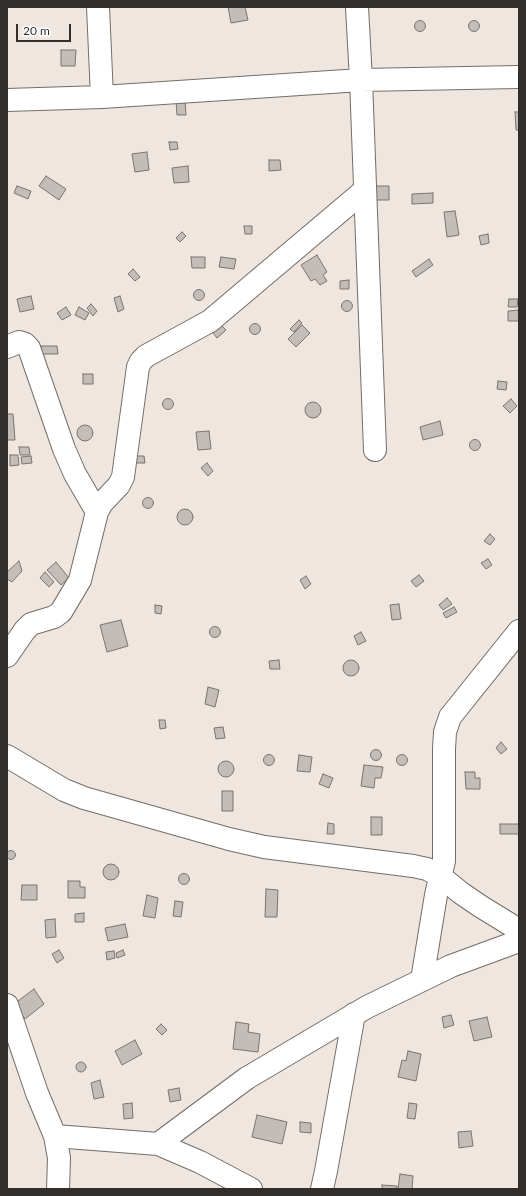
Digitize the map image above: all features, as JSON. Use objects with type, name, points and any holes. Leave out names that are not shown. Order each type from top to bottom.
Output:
[{"type":"street","points":[[98,7],[102,97]]},
{"type":"street","points":[[357,7],[375,450]]},
{"type":"street","points":[[7,100],[102,97],[361,80],[519,77]]},
{"type":"street","points":[[7,656],[31,624],[54,617],[61,612],[80,580],[97,512],[102,502],[119,485],[123,477],[138,367],[141,361],[146,356],[210,321],[365,190]]},
{"type":"street","points":[[7,347],[19,342],[25,344],[29,348],[67,455],[75,474],[97,512]]},
{"type":"street","points":[[422,980],[436,895],[444,861],[445,732],[450,716],[519,631]]},
{"type":"street","points":[[7,756],[64,790],[84,798],[229,839],[264,847],[427,869],[440,876],[480,906],[519,930]]},
{"type":"street","points":[[158,1144],[248,1078],[354,1014],[451,966],[519,941]]},
{"type":"street","points":[[7,1005],[37,1093],[55,1136],[59,1158],[58,1189]]},
{"type":"street","points":[[322,1189],[354,1014]]},
{"type":"street","points":[[55,1136],[158,1144],[200,1162],[251,1189]]},
{"type":"building","points":[[228,7],[245,7],[248,20],[231,23]]},
{"type":"building","points":[[418,21],[422,21],[424,22],[424,30],[418,31],[415,28],[415,24]]},
{"type":"building","points":[[472,21],[476,21],[478,22],[478,30],[472,31],[469,28],[469,24]]},
{"type":"building","points":[[61,50],[76,50],[75,66],[61,66]]},
{"type":"building","points":[[185,100],[186,115],[177,115],[176,101]]},
{"type":"building","points":[[515,112],[519,112],[519,130],[516,130]]},
{"type":"building","points":[[169,142],[177,142],[178,149],[170,150]]},
{"type":"building","points":[[147,152],[149,170],[135,172],[132,154]]},
{"type":"building","points":[[269,160],[280,160],[281,170],[269,171]]},
{"type":"building","points":[[188,166],[189,182],[174,183],[172,168]]},
{"type":"building","points":[[46,176],[66,189],[59,200],[39,186]]},
{"type":"building","points":[[17,186],[31,191],[28,199],[14,193]]},
{"type":"building","points":[[375,186],[389,186],[389,200],[374,200]]},
{"type":"building","points":[[433,193],[433,203],[412,204],[412,194]]},
{"type":"building","points":[[455,211],[459,235],[447,237],[444,212]]},
{"type":"building","points":[[244,226],[252,226],[252,234],[245,234]]},
{"type":"building","points":[[182,232],[186,236],[180,242],[176,238]]},
{"type":"building","points":[[488,234],[489,243],[481,245],[479,236]]},
{"type":"building","points":[[317,255],[327,272],[323,275],[327,281],[320,285],[315,279],[311,281],[301,265]]},
{"type":"building","points":[[191,257],[205,257],[205,268],[192,268]]},
{"type":"building","points":[[221,257],[236,259],[234,269],[219,267]]},
{"type":"building","points":[[429,259],[433,265],[416,277],[412,271]]},
{"type":"building","points":[[133,269],[140,277],[135,281],[128,274]]},
{"type":"building","points":[[349,280],[349,289],[340,289],[340,281]]},
{"type":"building","points":[[197,290],[201,290],[203,291],[203,299],[197,300],[194,297],[194,293]]},
{"type":"building","points":[[31,296],[34,309],[20,312],[17,299]]},
{"type":"building","points":[[120,296],[124,309],[118,312],[114,298]]},
{"type":"building","points":[[509,299],[518,299],[517,307],[508,307]]},
{"type":"building","points":[[345,301],[349,301],[351,302],[351,310],[345,311],[342,308],[342,304]]},
{"type":"building","points":[[91,304],[97,311],[93,316],[87,308]]},
{"type":"building","points":[[66,307],[71,315],[62,320],[57,313]]},
{"type":"building","points":[[79,307],[89,313],[85,320],[75,315]]},
{"type":"building","points":[[519,310],[519,321],[508,321],[508,311]]},
{"type":"building","points":[[299,320],[302,323],[294,332],[290,329]]},
{"type":"building","points":[[253,324],[257,324],[259,325],[259,333],[253,334],[250,331],[250,327]]},
{"type":"building","points":[[221,325],[226,330],[217,338],[213,333]]},
{"type":"building","points":[[302,325],[310,333],[296,347],[288,339]]},
{"type":"building","points":[[38,346],[57,346],[58,354],[39,354]]},
{"type":"building","points":[[83,374],[93,374],[93,384],[83,384]]},
{"type":"building","points":[[498,381],[507,382],[506,390],[497,389]]},
{"type":"building","points":[[166,399],[170,399],[172,400],[172,408],[166,409],[163,406],[163,402]]},
{"type":"building","points":[[511,399],[517,406],[510,413],[503,406]]},
{"type":"building","points":[[310,402],[316,402],[321,407],[319,416],[316,418],[310,418],[305,413],[305,407]]},
{"type":"building","points":[[7,414],[13,414],[15,440],[7,440]]},
{"type":"building","points":[[440,421],[443,435],[423,440],[420,427]]},
{"type":"building","points":[[82,425],[88,425],[93,430],[91,439],[88,441],[82,441],[77,436],[77,430]]},
{"type":"building","points":[[209,431],[211,449],[198,450],[196,432]]},
{"type":"building","points":[[473,440],[477,440],[479,441],[479,449],[473,450],[470,447],[470,443]]},
{"type":"building","points":[[19,447],[29,447],[30,455],[20,455]]},
{"type":"building","points":[[10,455],[18,455],[19,465],[10,466]]},
{"type":"building","points":[[31,456],[32,463],[22,464],[21,457]]},
{"type":"building","points":[[135,456],[144,456],[145,463],[135,463]]},
{"type":"building","points":[[207,463],[213,471],[208,476],[201,468]]},
{"type":"building","points":[[146,498],[150,498],[152,499],[152,507],[146,508],[143,505],[143,501]]},
{"type":"building","points":[[182,509],[188,509],[193,514],[191,523],[188,525],[182,525],[177,520],[177,514]]},
{"type":"building","points":[[490,534],[495,539],[490,545],[484,541]]},
{"type":"building","points":[[488,559],[492,565],[486,569],[481,563]]},
{"type":"building","points":[[19,561],[22,571],[12,582],[7,579],[7,572]]},
{"type":"building","points":[[56,562],[69,578],[61,585],[47,570]]},
{"type":"building","points":[[45,572],[54,582],[49,587],[40,578]]},
{"type":"building","points":[[419,575],[424,581],[416,587],[411,581]]},
{"type":"building","points":[[306,576],[311,584],[305,589],[300,580]]},
{"type":"building","points":[[447,598],[452,604],[443,610],[439,605]]},
{"type":"building","points":[[399,604],[401,619],[392,620],[390,605]]},
{"type":"building","points":[[155,605],[162,606],[161,614],[155,613]]},
{"type":"building","points":[[454,607],[457,612],[446,618],[443,613]]},
{"type":"building","points":[[121,620],[128,646],[107,652],[100,625]]},
{"type":"building","points":[[213,627],[217,627],[219,628],[219,636],[213,637],[210,634],[210,630]]},
{"type":"building","points":[[361,632],[366,641],[358,645],[354,636]]},
{"type":"building","points":[[279,660],[280,669],[270,669],[269,661]]},
{"type":"building","points":[[348,660],[354,660],[359,665],[357,674],[354,676],[348,676],[343,671],[343,665]]},
{"type":"building","points":[[208,687],[219,690],[215,707],[205,704]]},
{"type":"building","points":[[159,720],[165,720],[166,728],[160,729]]},
{"type":"building","points":[[223,727],[225,738],[216,739],[214,728]]},
{"type":"building","points":[[501,742],[507,749],[501,754],[496,748]]},
{"type":"building","points":[[374,750],[378,750],[380,751],[380,759],[374,760],[371,757],[371,753]]},
{"type":"building","points":[[267,755],[271,755],[273,756],[273,764],[267,765],[264,762],[264,758]]},
{"type":"building","points":[[299,755],[312,757],[310,772],[297,771]]},
{"type":"building","points":[[400,755],[404,755],[406,756],[406,764],[400,765],[397,762],[397,758]]},
{"type":"building","points":[[223,761],[229,761],[234,766],[232,775],[229,777],[223,777],[218,772],[218,766]]},
{"type":"building","points":[[364,765],[383,767],[381,778],[375,778],[374,788],[361,786]]},
{"type":"building","points":[[465,772],[475,772],[475,778],[480,778],[480,789],[466,789]]},
{"type":"building","points":[[323,774],[333,778],[329,788],[319,784]]},
{"type":"building","points":[[222,791],[233,791],[233,811],[222,811]]},
{"type":"building","points":[[371,817],[382,817],[382,835],[371,835]]},
{"type":"building","points":[[328,823],[334,824],[334,834],[327,834]]},
{"type":"building","points":[[500,824],[519,824],[519,834],[500,834]]},
{"type":"building","points":[[11,850],[16,855],[11,860],[6,855]]},
{"type":"building","points":[[108,864],[114,864],[119,869],[117,878],[114,880],[108,880],[103,875],[103,869]]},
{"type":"building","points":[[182,874],[186,874],[188,875],[188,883],[182,884],[179,881],[179,877]]},
{"type":"building","points":[[68,881],[80,881],[80,887],[85,887],[85,898],[68,898]]},
{"type":"building","points":[[22,885],[37,885],[37,900],[21,900]]},
{"type":"building","points":[[266,889],[278,890],[277,917],[265,917]]},
{"type":"building","points":[[147,895],[158,898],[155,918],[143,916]]},
{"type":"building","points":[[175,901],[183,902],[181,917],[173,916]]},
{"type":"building","points":[[84,913],[84,922],[75,922],[75,914]]},
{"type":"building","points":[[55,919],[56,937],[46,938],[45,920]]},
{"type":"building","points":[[125,924],[128,937],[108,941],[105,928]]},
{"type":"building","points":[[59,950],[64,958],[57,963],[52,954]]},
{"type":"building","points":[[123,950],[125,955],[117,958],[116,953]]},
{"type":"building","points":[[114,951],[115,958],[107,960],[106,952]]},
{"type":"building","points":[[34,989],[44,1004],[25,1019],[14,1004]]},
{"type":"building","points":[[451,1015],[454,1025],[444,1028],[442,1017]]},
{"type":"building","points":[[487,1017],[492,1037],[474,1041],[469,1021]]},
{"type":"building","points":[[236,1022],[249,1024],[248,1032],[260,1034],[258,1052],[233,1049]]},
{"type":"building","points":[[161,1024],[167,1030],[162,1035],[156,1029]]},
{"type":"building","points":[[135,1040],[142,1054],[122,1065],[115,1051]]},
{"type":"building","points":[[408,1051],[421,1054],[416,1081],[398,1077],[402,1060],[406,1061]]},
{"type":"building","points":[[79,1062],[83,1062],[86,1067],[83,1072],[79,1072],[76,1069],[76,1065]]},
{"type":"building","points":[[100,1080],[104,1097],[94,1099],[91,1083]]},
{"type":"building","points":[[179,1088],[181,1100],[170,1102],[168,1090]]},
{"type":"building","points":[[132,1103],[133,1118],[124,1119],[123,1104]]},
{"type":"building","points":[[409,1103],[417,1104],[415,1119],[407,1118]]},
{"type":"building","points":[[257,1115],[287,1122],[282,1144],[252,1137]]},
{"type":"building","points":[[300,1122],[311,1123],[311,1133],[300,1132]]},
{"type":"building","points":[[471,1131],[473,1146],[459,1148],[458,1132]]},
{"type":"building","points":[[400,1174],[413,1176],[412,1189],[398,1189]]},
{"type":"building","points":[[382,1185],[397,1186],[397,1189],[382,1189]]}]
